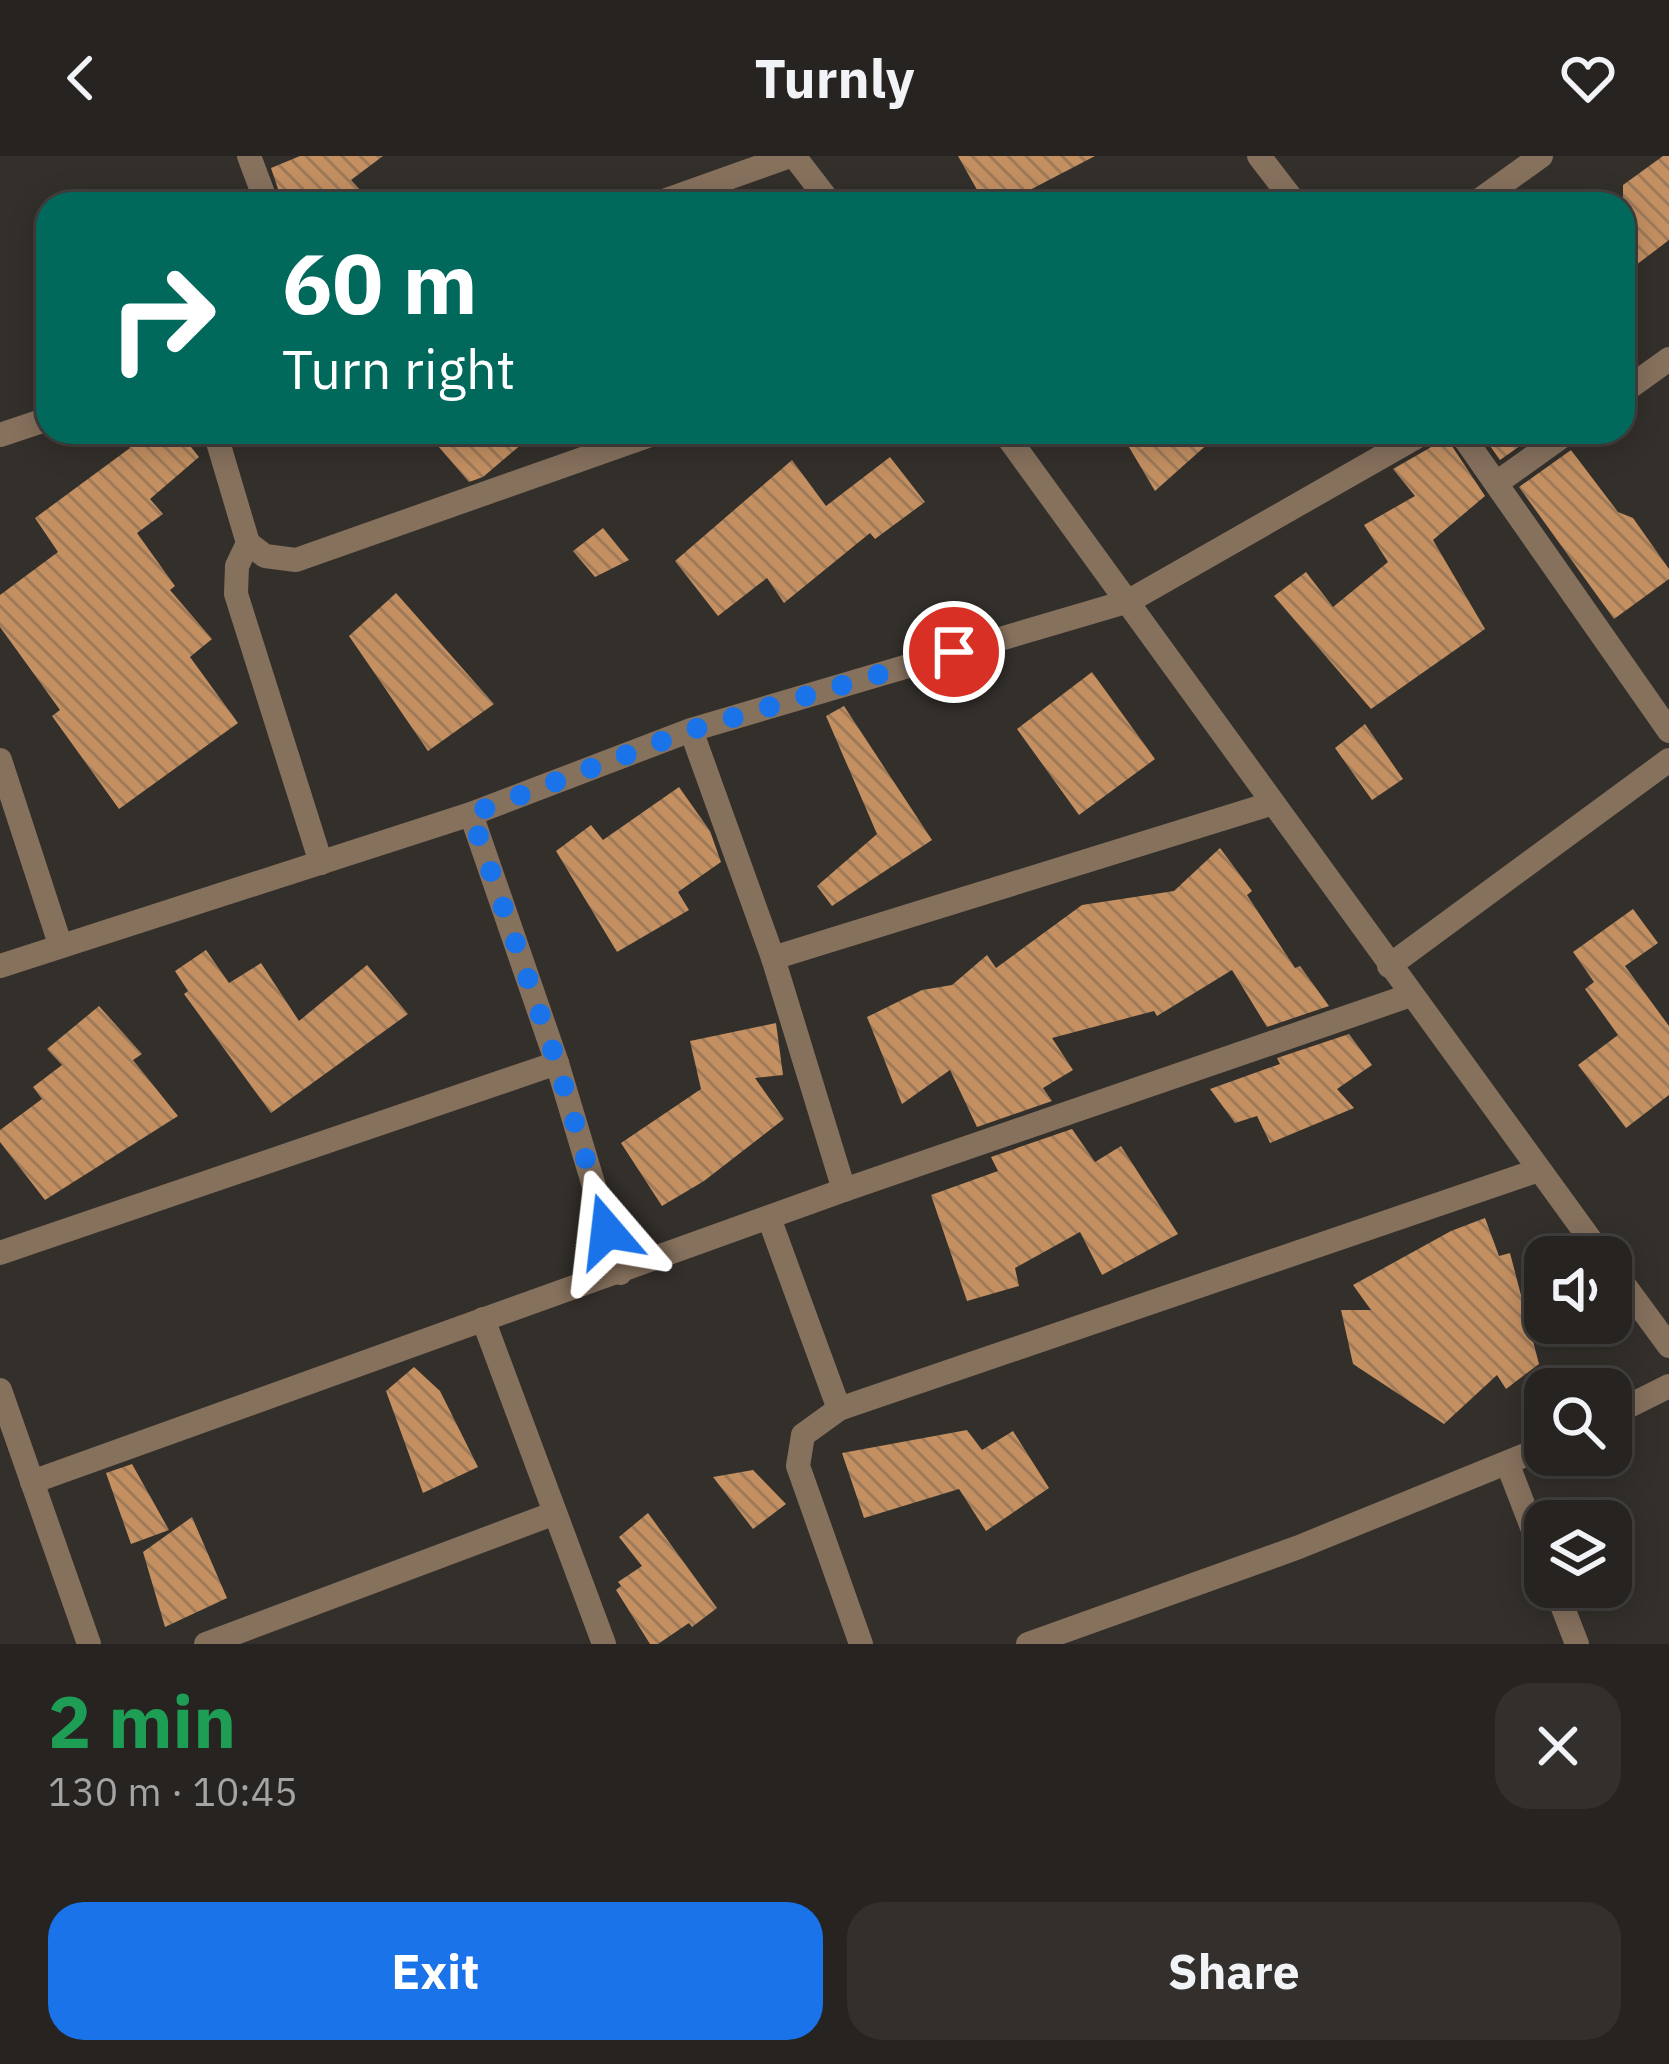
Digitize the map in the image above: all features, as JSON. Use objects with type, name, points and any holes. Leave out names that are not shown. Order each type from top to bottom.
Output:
[{"type":"street","points":[[250,156],[263,192]]},
{"type":"street","points":[[689,192],[792,156],[821,192]]},
{"type":"street","points":[[1259,156],[1287,192]]},
{"type":"street","points":[[1491,192],[1541,156]]},
{"type":"street","points":[[1635,383],[1669,359]]},
{"type":"street","points":[[0,435],[36,422]]},
{"type":"street","points":[[218,444],[248,543],[265,556],[296,560],[625,444]]},
{"type":"street","points":[[1013,444],[1588,1236]]},
{"type":"street","points":[[0,966],[471,814],[691,730],[1129,601],[1404,444]]},
{"type":"street","points":[[1469,444],[1669,730]]},
{"type":"street","points":[[1498,482],[1551,444]]},
{"type":"street","points":[[248,543],[237,566],[236,594],[321,863]]},
{"type":"street","points":[[691,730],[773,958],[844,1190]]},
{"type":"street","points":[[0,760],[60,944]]},
{"type":"street","points":[[1389,966],[1669,760]]},
{"type":"street","points":[[773,958],[1270,804]]},
{"type":"street","points":[[471,814],[557,1063],[620,1274]]},
{"type":"street","points":[[32,1482],[844,1190],[1411,995]]},
{"type":"street","points":[[0,1253],[557,1063]]},
{"type":"street","points":[[861,1644],[798,1466],[802,1435],[838,1408],[1539,1170]]},
{"type":"street","points":[[769,1218],[838,1408]]},
{"type":"street","points":[[1632,1296],[1669,1346]]},
{"type":"street","points":[[483,1319],[604,1644]]},
{"type":"street","points":[[1632,1404],[1669,1385]]},
{"type":"street","points":[[0,1390],[89,1644]]},
{"type":"street","points":[[1039,1642],[1524,1458]]},
{"type":"street","points":[[1508,1465],[1524,1507]]},
{"type":"street","points":[[206,1644],[555,1513]]},
{"type":"street","points":[[1563,1608],[1577,1644]]},
{"type":"building","points":[[300,156],[383,156],[351,180],[362,192],[279,192],[271,168]]},
{"type":"building","points":[[958,156],[1095,156],[1026,192],[978,192]]},
{"type":"building","points":[[1669,156],[1669,240],[1635,266],[1635,192],[1623,192],[1623,185]]},
{"type":"building","points":[[126,444],[189,444],[199,457],[150,499],[163,514],[137,533],[175,586],[170,590],[212,639],[190,657],[238,723],[119,809],[52,716],[60,710],[0,627],[0,595],[58,552],[35,518],[130,448]]},
{"type":"building","points":[[436,444],[522,444],[483,477],[469,482]]},
{"type":"building","points":[[1127,444],[1208,444],[1155,491]]},
{"type":"building","points":[[1451,444],[1485,496],[1433,540],[1485,629],[1371,709],[1274,596],[1306,572],[1333,607],[1388,562],[1364,525],[1415,496],[1393,469],[1433,446]]},
{"type":"building","points":[[1489,444],[1523,444],[1500,460]]},
{"type":"building","points":[[1571,450],[1618,512],[1633,518],[1669,569],[1669,579],[1614,619],[1519,487]]},
{"type":"building","points":[[890,457],[925,502],[875,539],[870,533],[784,603],[767,578],[718,616],[675,561],[792,460],[826,506]]},
{"type":"building","points":[[603,528],[629,560],[595,577],[573,551]]},
{"type":"building","points":[[396,593],[494,704],[428,751],[349,636]]},
{"type":"building","points":[[1092,672],[1155,759],[1079,815],[1017,729]]},
{"type":"building","points":[[844,706],[932,840],[832,906],[817,886],[877,834],[826,716]]},
{"type":"building","points":[[1365,724],[1403,779],[1372,800],[1335,748]]},
{"type":"building","points":[[679,787],[710,831],[721,862],[678,892],[689,910],[617,952],[556,851],[591,825],[603,840]]},
{"type":"building","points":[[1220,848],[1252,891],[1247,895],[1295,968],[1300,966],[1329,1006],[1267,1027],[1232,970],[1157,1016],[1154,1011],[1052,1038],[1073,1070],[1043,1088],[1052,1101],[977,1127],[950,1070],[902,1104],[867,1017],[922,990],[952,985],[987,955],[996,968],[1082,905],[1174,891]]},
{"type":"building","points":[[1633,909],[1658,943],[1625,966],[1669,1026],[1669,1095],[1626,1128],[1578,1065],[1618,1035],[1585,989],[1594,982],[1573,952]]},
{"type":"building","points":[[206,950],[229,983],[261,963],[299,1021],[367,965],[408,1014],[271,1113],[184,994],[188,991],[175,971]]},
{"type":"building","points":[[99,1006],[142,1054],[133,1060],[178,1116],[45,1200],[0,1142],[0,1130],[42,1099],[33,1087],[62,1065],[47,1049]]},
{"type":"building","points":[[776,1023],[783,1075],[755,1078],[784,1119],[704,1181],[662,1206],[621,1143],[701,1089],[690,1041]]},
{"type":"building","points":[[1349,1034],[1372,1065],[1337,1089],[1354,1108],[1270,1143],[1257,1116],[1235,1123],[1210,1089],[1280,1064],[1277,1058]]},
{"type":"building","points":[[1072,1129],[1095,1162],[1121,1146],[1178,1234],[1102,1275],[1080,1232],[1015,1268],[1019,1286],[967,1301],[931,1195],[998,1171],[991,1157]]},
{"type":"building","points":[[1485,1218],[1499,1256],[1510,1253],[1524,1307],[1524,1344],[1534,1344],[1539,1364],[1524,1368],[1524,1375],[1506,1389],[1497,1375],[1444,1424],[1353,1364],[1341,1310],[1371,1310],[1353,1285],[1451,1231]]},
{"type":"building","points":[[414,1367],[440,1391],[478,1467],[423,1493],[386,1391]]},
{"type":"building","points":[[967,1430],[982,1450],[1013,1431],[1049,1488],[986,1531],[959,1489],[864,1518],[842,1453]]},
{"type":"building","points":[[132,1464],[169,1530],[131,1544],[106,1473]]},
{"type":"building","points":[[753,1470],[786,1504],[753,1529],[713,1477]]},
{"type":"building","points":[[648,1513],[717,1608],[658,1644],[650,1644],[616,1590],[621,1586],[618,1582],[642,1566],[619,1537]]},
{"type":"building","points":[[192,1517],[227,1598],[165,1627],[143,1552]]},
{"type":"route","points":[[607,1231],[557,1063],[471,814],[691,730],[954,652]]}]
